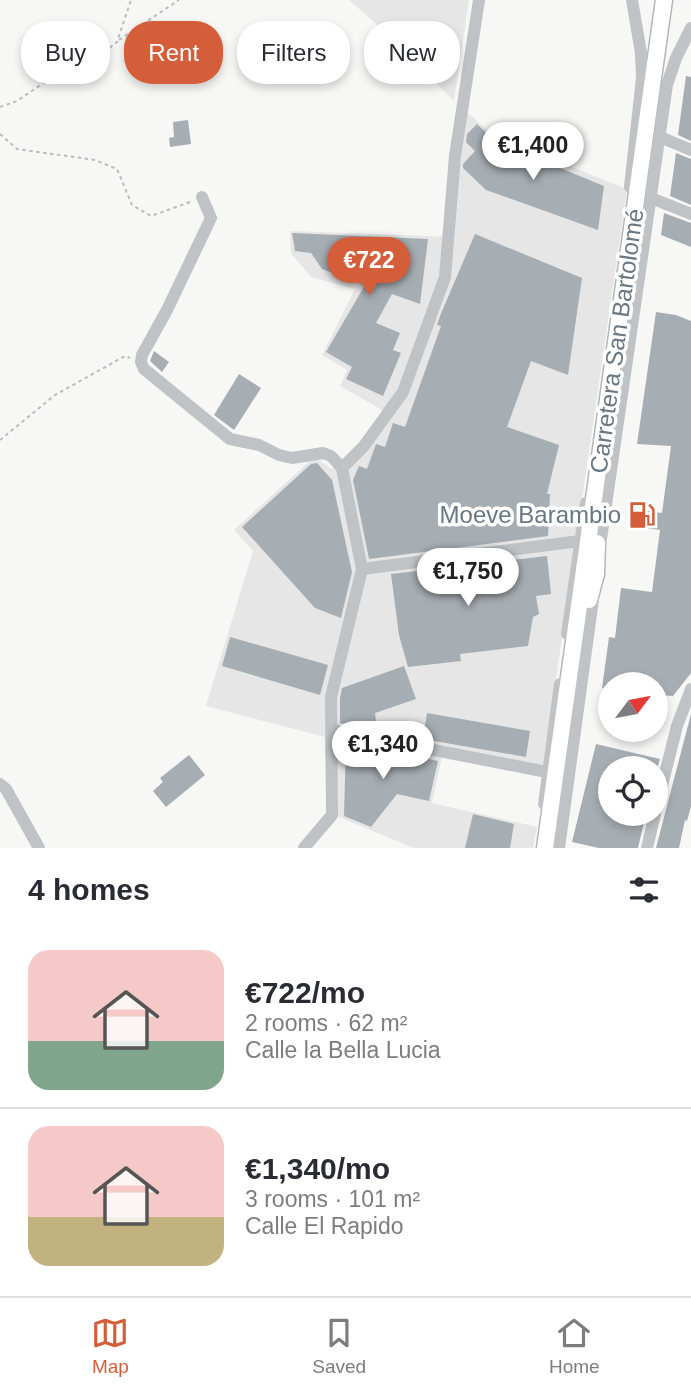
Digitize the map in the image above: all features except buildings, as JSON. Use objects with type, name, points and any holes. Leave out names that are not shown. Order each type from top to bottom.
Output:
[{"type":"main road","name":"Carretera San Bartolomé","points":[[556,848],[664,0]]},
{"type":"main road","name":"Carretera San Bartolomé","points":[[556,848],[579,652],[670,0]]},
{"type":"main road","points":[[579,652],[596,573],[599,506]]},
{"type":"street","points":[[342,468],[364,446],[403,392],[445,277],[455,156],[479,0]]},
{"type":"street","name":"Carretera San Bartolomé","points":[[538,848],[630,192],[642,78],[632,0]]},
{"type":"street","name":"Carretera San Bartolomé","points":[[556,848],[667,85],[691,28]]},
{"type":"street","points":[[660,136],[691,150]]},
{"type":"street","points":[[202,197],[211,218],[142,355],[144,369],[230,439],[259,445],[292,458],[323,453],[331,456],[342,468],[362,569],[331,698],[332,815],[304,848]]},
{"type":"street","points":[[651,198],[691,214]]},
{"type":"street","points":[[362,569],[580,541]]},
{"type":"street","points":[[668,762],[677,726],[691,689]]},
{"type":"street","points":[[331,730],[547,772]]},
{"type":"street","points":[[0,784],[6,789],[39,848]]},
{"type":"street","points":[[647,848],[652,826]]},
{"type":"path","points":[[117,42],[131,0]]},
{"type":"path","points":[[0,107],[17,101],[70,65],[99,56],[179,0]]},
{"type":"path","points":[[0,134],[17,149],[95,160],[117,169],[132,205],[150,216],[202,197]]},
{"type":"path","points":[[0,440],[55,395],[125,356],[141,362]]},
{"type":"shaded area","points":[[349,0],[469,0],[460,61],[460,21],[373,21]]},
{"type":"shaded area","points":[[437,84],[457,84],[454,101]]},
{"type":"shaded area","points":[[465,111],[517,155],[524,148],[627,189],[542,776],[442,757],[432,803],[537,827],[533,848],[414,848],[327,812],[325,737],[206,706],[253,551],[234,530],[314,457],[332,469],[357,445],[384,411],[340,386],[347,370],[322,355],[355,289],[311,277],[291,253],[290,231],[452,237]]},
{"type":"place","name":"Moeve Barambio","points":[[642,515]]}]
